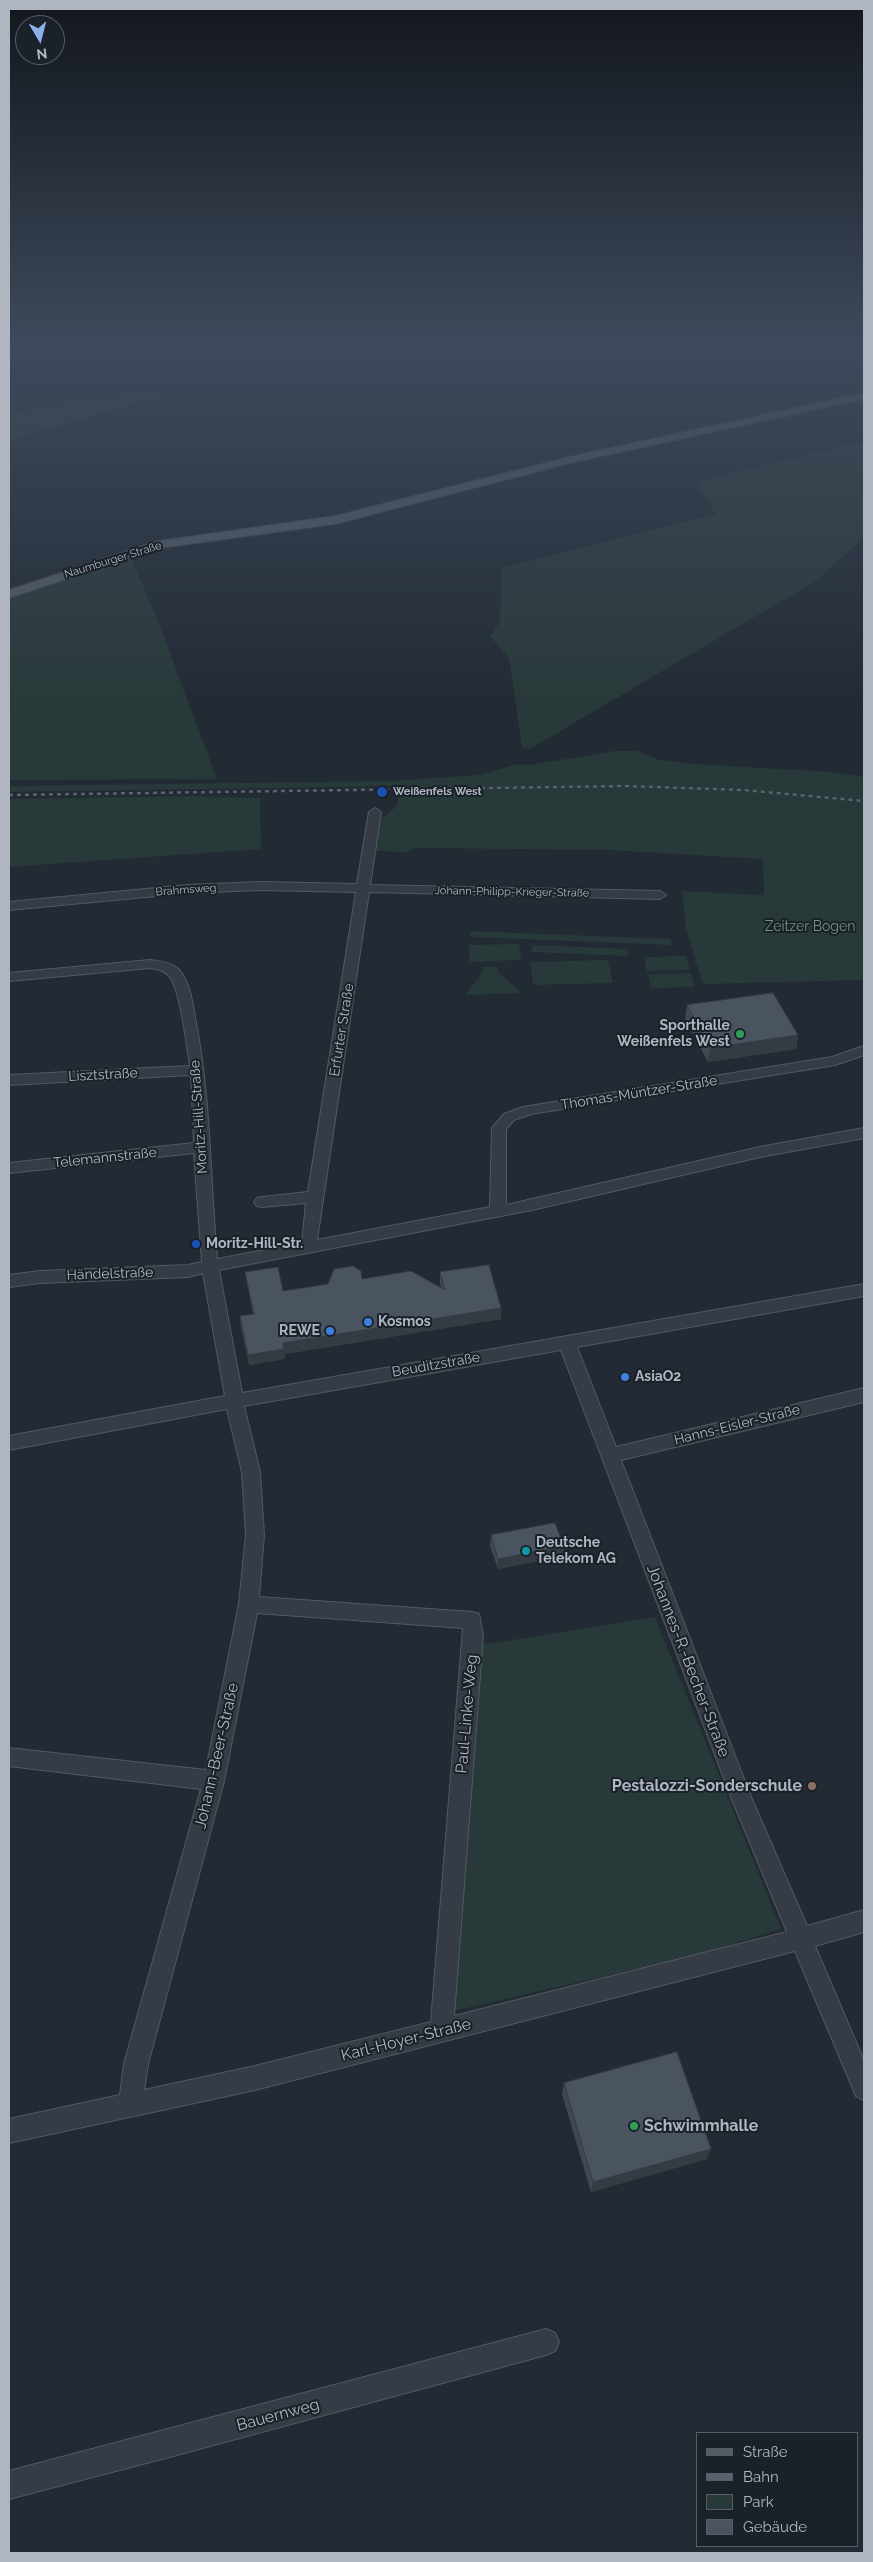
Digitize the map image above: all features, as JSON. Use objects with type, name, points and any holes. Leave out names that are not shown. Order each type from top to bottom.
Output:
[{"type":"main road","name":"Naumburger Straße","points":[[9,594],[158,545],[335,520],[528,471]]},
{"type":"street","name":"Erfurter Straße","points":[[311,1248],[309,1238],[315,1196],[365,888],[375,812]]},
{"type":"street","name":"Brahmsweg","points":[[9,906],[188,889],[264,886],[365,888]]},
{"type":"street","name":"Johann-Philipp-Krieger-Straße","points":[[365,888],[660,895]]},
{"type":"street","name":"Moritz-Hill-Straße","points":[[9,977],[150,964],[168,968],[175,974],[184,994],[198,1070],[204,1201],[210,1267],[234,1401]]},
{"type":"street","name":"Thomas-Müntzer-Straße","points":[[498,1210],[499,1128],[509,1117],[528,1110],[835,1061],[864,1050]]},
{"type":"street","name":"Lisztstraße","points":[[9,1080],[198,1070]]},
{"type":"street","points":[[210,1267],[498,1210],[760,1152],[864,1133]]},
{"type":"street","name":"Telemannstraße","points":[[9,1168],[202,1147]]},
{"type":"street","points":[[262,1202],[315,1196]]},
{"type":"street","name":"Händelstraße","points":[[9,1281],[40,1277],[188,1271],[210,1267]]},
{"type":"street","name":"Beuditzstraße","points":[[9,1443],[234,1401],[864,1290]]},
{"type":"street","name":"Johannes-R.-Becher-Straße","points":[[567,1342],[737,1788],[864,2088]]},
{"type":"street","name":"Hanns-Eisler-Straße","points":[[610,1456],[864,1395]]},
{"type":"street","name":"Johann-Beer-Straße","points":[[130,2105],[136,2064],[214,1781],[250,1604],[255,1535],[251,1472],[234,1401]]},
{"type":"street","name":"Paul-Linke-Weg","points":[[250,1604],[472,1620],[473,1636],[443,2006],[443,2031]]},
{"type":"street","points":[[9,1757],[214,1781]]},
{"type":"street","points":[[801,1938],[864,1921]]},
{"type":"street","name":"Karl-Hoyer-Straße","points":[[9,2131],[255,2078],[743,1955],[801,1938]]},
{"type":"street","name":"Bauernweg","points":[[9,2485],[186,2440],[546,2342]]},
{"type":"green space","points":[[743,471],[864,471],[864,538],[814,582],[530,749],[522,747],[509,658],[490,636],[500,622],[502,568],[716,514],[696,482]]},
{"type":"green space","points":[[130,556],[160,626],[217,779],[9,780],[9,596]]},
{"type":"green space","name":"Zeitzer Bogen","points":[[615,751],[636,751],[660,760],[694,764],[832,772],[864,777],[864,980],[703,984],[686,929],[682,891],[764,895],[763,859],[610,850],[415,848],[407,852],[375,851],[378,820],[395,807],[399,793],[398,786],[9,792],[9,786],[392,781],[480,775],[517,764],[529,765]]},
{"type":"green space","points":[[190,796],[260,798],[261,849],[9,867],[9,799]]},
{"type":"green space","points":[[470,931],[671,939],[672,945],[470,937]]},
{"type":"green space","points":[[519,944],[521,960],[470,962],[468,945]]},
{"type":"green space","points":[[532,945],[628,949],[628,956],[531,952]]},
{"type":"green space","points":[[686,956],[690,970],[647,971],[644,957]]},
{"type":"green space","points":[[608,960],[613,983],[533,985],[530,962]]},
{"type":"green space","points":[[482,967],[497,967],[498,972],[522,993],[465,995],[483,972]]},
{"type":"green space","points":[[691,973],[695,987],[651,988],[648,974]]},
{"type":"green space","points":[[655,1617],[781,1929],[704,1953],[445,2013],[481,1645]]},
{"type":"building","name":"Sporthalle Weißenfels West","points":[[773,993],[798,1035],[710,1048],[687,1005]]},
{"type":"building","name":"Kosmos","points":[[489,1265],[501,1308],[283,1343],[284,1349],[248,1355],[240,1316],[254,1314],[245,1272],[278,1267],[283,1291],[328,1284],[334,1269],[353,1266],[361,1271],[362,1279],[411,1271],[445,1290],[440,1272]]},
{"type":"building","points":[[555,1523],[564,1546],[498,1559],[491,1535]]},
{"type":"building","name":"Schwimmhalle","points":[[677,2052],[711,2149],[593,2182],[564,2083]]},
{"type":"railway","points":[[9,795],[624,786],[744,790],[864,801]]},
{"type":"place","name":"Weißenfels West","points":[[382,792]]},
{"type":"place","name":"Sporthalle Weißenfels West","points":[[740,1034]]},
{"type":"place","name":"Moritz-Hill-Str.","points":[[196,1244]]},
{"type":"place","name":"Kosmos","points":[[368,1322]]},
{"type":"place","name":"REWE","points":[[330,1331]]},
{"type":"place","name":"AsiaO2","points":[[625,1377]]},
{"type":"place","name":"Deutsche Telekom AG","points":[[526,1551]]},
{"type":"place","name":"Pestalozzi-Sonderschule","points":[[812,1786]]},
{"type":"place","name":"Schwimmhalle","points":[[634,2126]]}]
